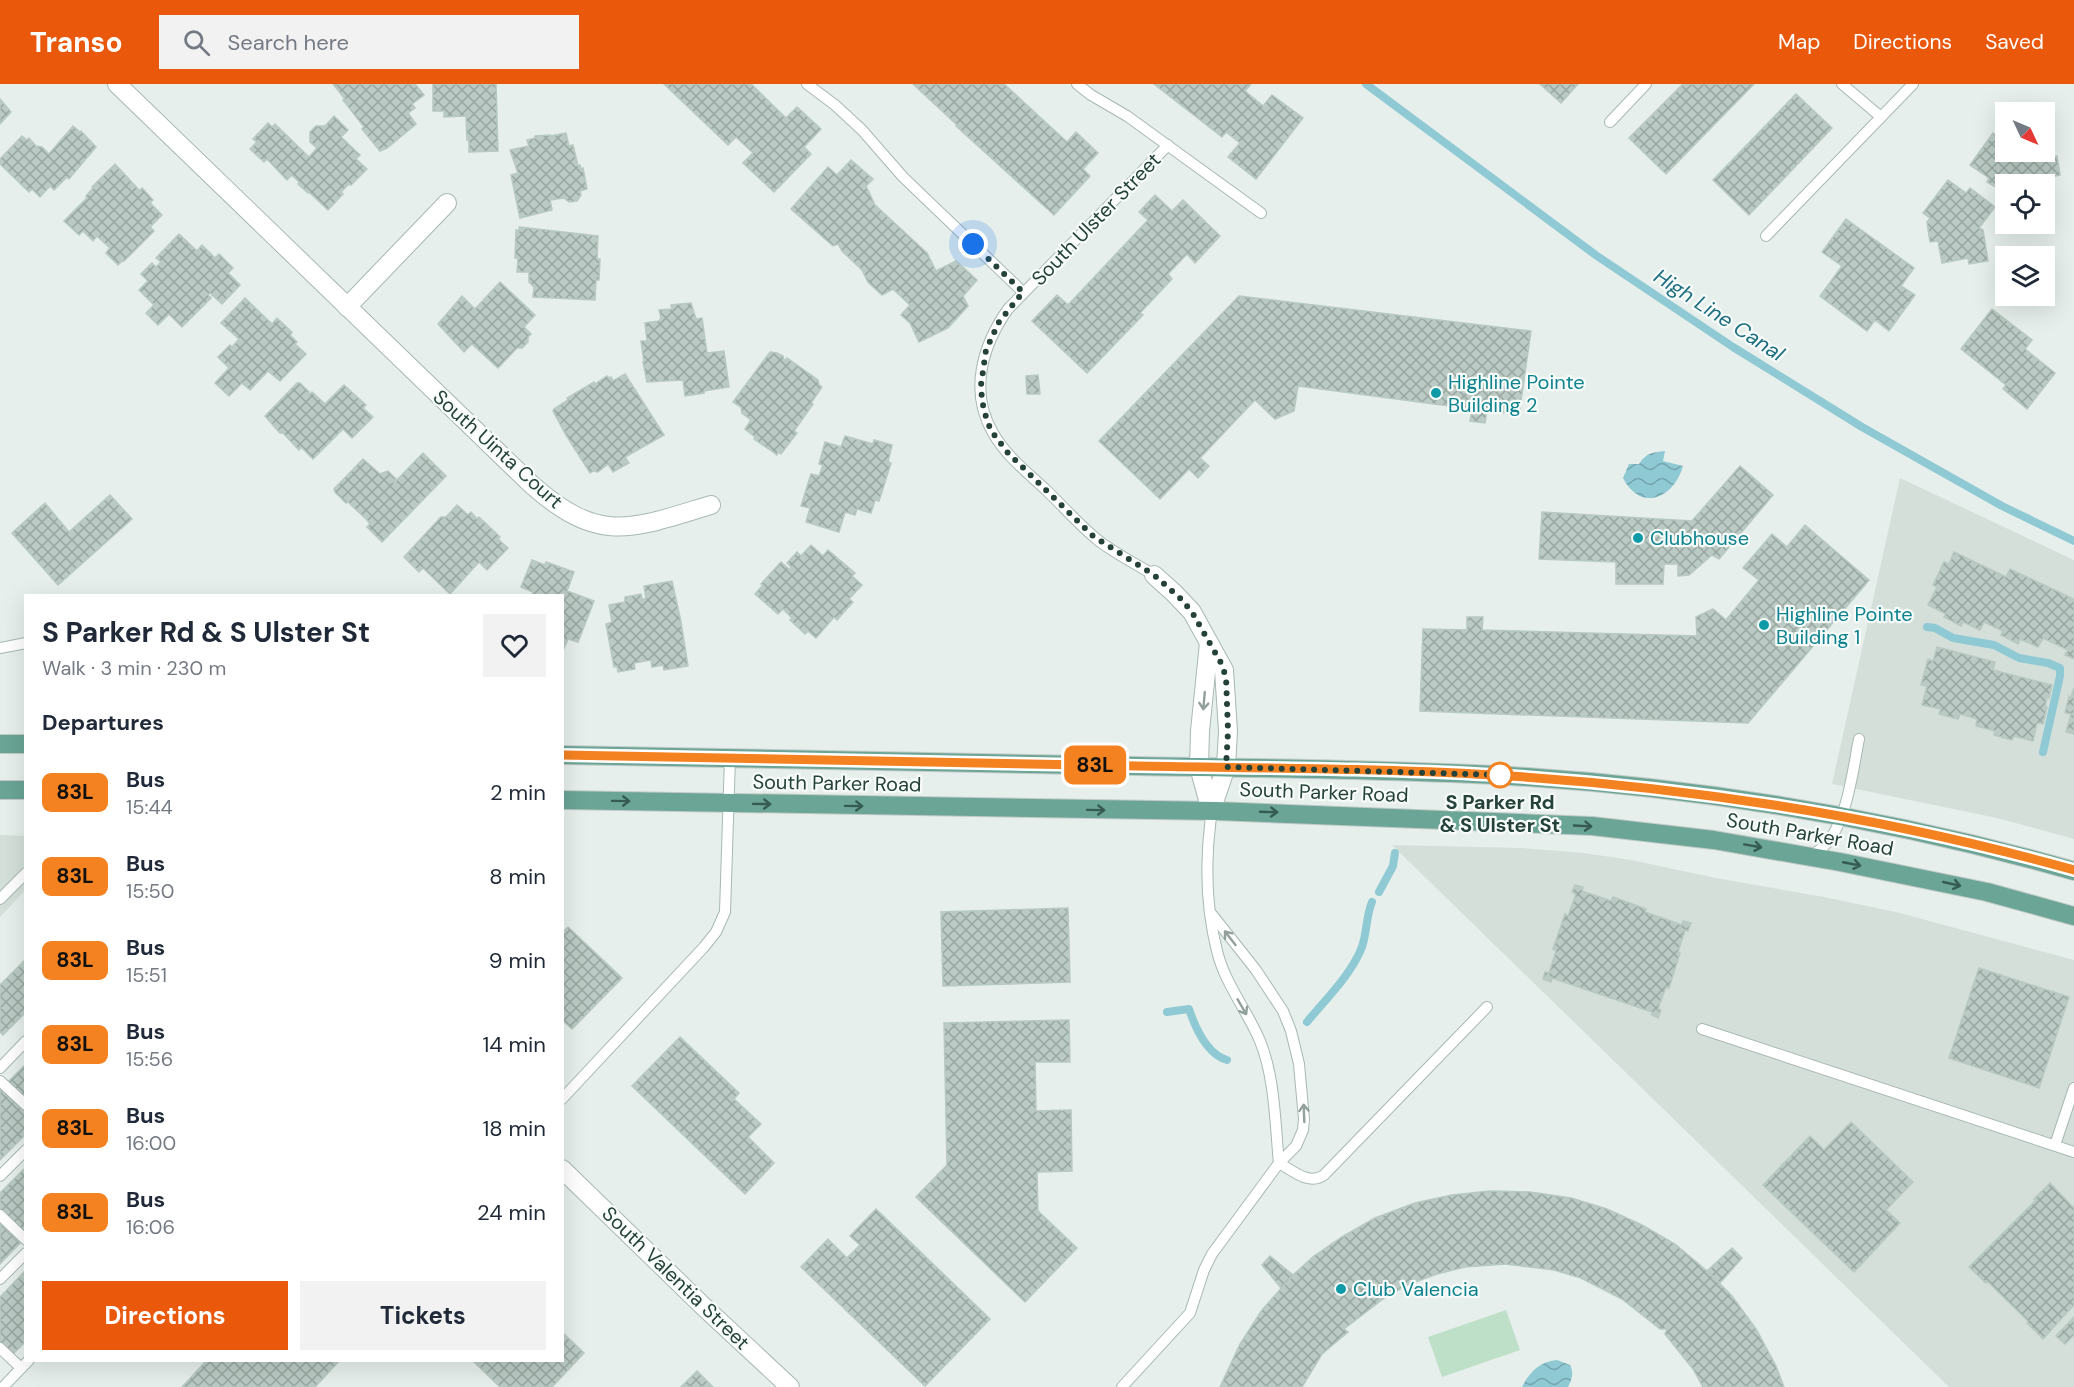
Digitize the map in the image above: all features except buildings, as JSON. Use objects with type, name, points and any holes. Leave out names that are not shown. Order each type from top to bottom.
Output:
[{"type":"main road","points":[[0,744],[24,744]]},
{"type":"main road","name":"South Parker Road","points":[[564,755],[1426,772],[1605,784],[1733,799],[1842,817],[1966,843],[2074,870]]},
{"type":"main road","points":[[0,790],[24,790]]},
{"type":"main road","name":"South Parker Road","points":[[564,800],[1211,811],[1592,826],[1706,839],[1809,856],[1949,884],[2074,916]]},
{"type":"street","name":"South Uinta Court","points":[[117,84],[532,485],[557,506],[574,516],[601,526],[630,527],[652,523],[711,505]]},
{"type":"street","points":[[347,307],[447,203]]},
{"type":"street","name":"South Ulster Street","points":[[1154,575],[1192,612],[1221,663],[1226,677],[1228,731],[1226,767],[1211,811]]},
{"type":"street","points":[[1209,643],[1200,731],[1199,767],[1211,811]]},
{"type":"street","name":"South Valentia Street","points":[[564,1171],[790,1387]]},
{"type":"lane","name":"South Ulster Street","points":[[807,84],[835,105],[862,130],[903,177],[1023,292]]},
{"type":"lane","name":"South Ulster Street","points":[[1077,84],[1168,145],[1261,213]]},
{"type":"lane","points":[[1610,122],[1646,84]]},
{"type":"lane","points":[[1842,84],[1881,117]]},
{"type":"lane","points":[[1766,236],[1913,84]]},
{"type":"lane","name":"South Ulster Street","points":[[1154,575],[1093,536],[1021,466],[992,432],[982,401],[981,385],[986,350],[999,322],[1023,292],[1168,145]]},
{"type":"lane","points":[[0,648],[24,643]]},
{"type":"lane","points":[[1809,856],[1826,846],[1842,817],[1859,739]]},
{"type":"lane","points":[[564,1097],[696,956],[720,926],[725,912],[730,758]]},
{"type":"lane","points":[[1211,811],[1207,868],[1210,912],[1216,949],[1223,971],[1265,1056],[1273,1103],[1279,1163]]},
{"type":"lane","points":[[0,899],[24,875]]},
{"type":"lane","points":[[1122,1387],[1190,1313],[1204,1270],[1212,1254],[1279,1163],[1296,1146],[1305,1119],[1295,1047],[1287,1021],[1274,997],[1210,912]]},
{"type":"lane","points":[[1279,1163],[1305,1178],[1313,1180],[1320,1178],[1487,1007]]},
{"type":"lane","points":[[1702,1029],[2074,1152]]},
{"type":"lane","points":[[0,1068],[24,1043]]},
{"type":"lane","points":[[0,1081],[24,1103]]},
{"type":"lane","points":[[2055,1145],[2074,1088]]},
{"type":"lane","points":[[0,1176],[24,1152]]},
{"type":"lane","points":[[0,1215],[24,1238]]},
{"type":"lane","points":[[0,1279],[24,1255]]},
{"type":"lane","points":[[0,1348],[25,1364],[3,1387]]},
{"type":"shaded area","points":[[1900,478],[2074,560],[2074,839],[1997,818],[1832,784]]},
{"type":"shaded area","points":[[0,835],[24,836],[24,891],[0,917]]},
{"type":"shaded area","points":[[1392,845],[1521,848],[1584,853],[1631,860],[1896,912],[2074,960],[2074,1387],[1949,1387]]},
{"type":"green space","points":[[1506,1310],[1520,1350],[1442,1377],[1428,1337]]},
{"type":"water","points":[[1665,451],[1663,461],[1683,466],[1672,486],[1665,493],[1648,498],[1630,489],[1623,478],[1629,464],[1639,464],[1644,457],[1650,454]]},
{"type":"water","points":[[1557,1360],[1570,1365],[1572,1376],[1568,1387],[1522,1387],[1536,1368]]},
{"type":"waterway","name":"High Line Canal","points":[[1366,84],[1597,256],[1733,347],[1862,427],[2002,506],[2074,541]]},
{"type":"waterway","points":[[1927,627],[1935,628],[1953,638],[1994,645],[2019,658],[2048,663],[2060,668],[2043,752]]},
{"type":"waterway","points":[[1379,892],[1393,866],[1395,853]]},
{"type":"waterway","points":[[1307,1022],[1338,986],[1357,957],[1364,941],[1372,902]]},
{"type":"waterway","points":[[1167,1012],[1189,1009],[1198,1031],[1208,1046],[1213,1052],[1227,1060]]},
{"type":"bus line","name":"83L","points":[[564,755],[1226,767],[1497,775],[1636,787],[1751,802],[1920,832],[2074,870]]},
{"type":"place","name":"Highline Pointe Building 2","points":[[1436,393]]},
{"type":"place","name":"Clubhouse","points":[[1638,538]]},
{"type":"place","name":"Highline Pointe Building 1","points":[[1764,625]]},
{"type":"place","name":"S Parker Rd & S Ulster St","points":[[1500,775]]},
{"type":"place","name":"Club Valencia","points":[[1341,1289]]},
{"type":"route","points":[[973,244],[1023,292],[1008,309],[991,336],[982,366],[982,401],[992,432],[1008,453],[1093,536],[1154,575],[1192,612],[1221,663],[1226,677],[1228,731],[1226,767],[1500,775]]}]
